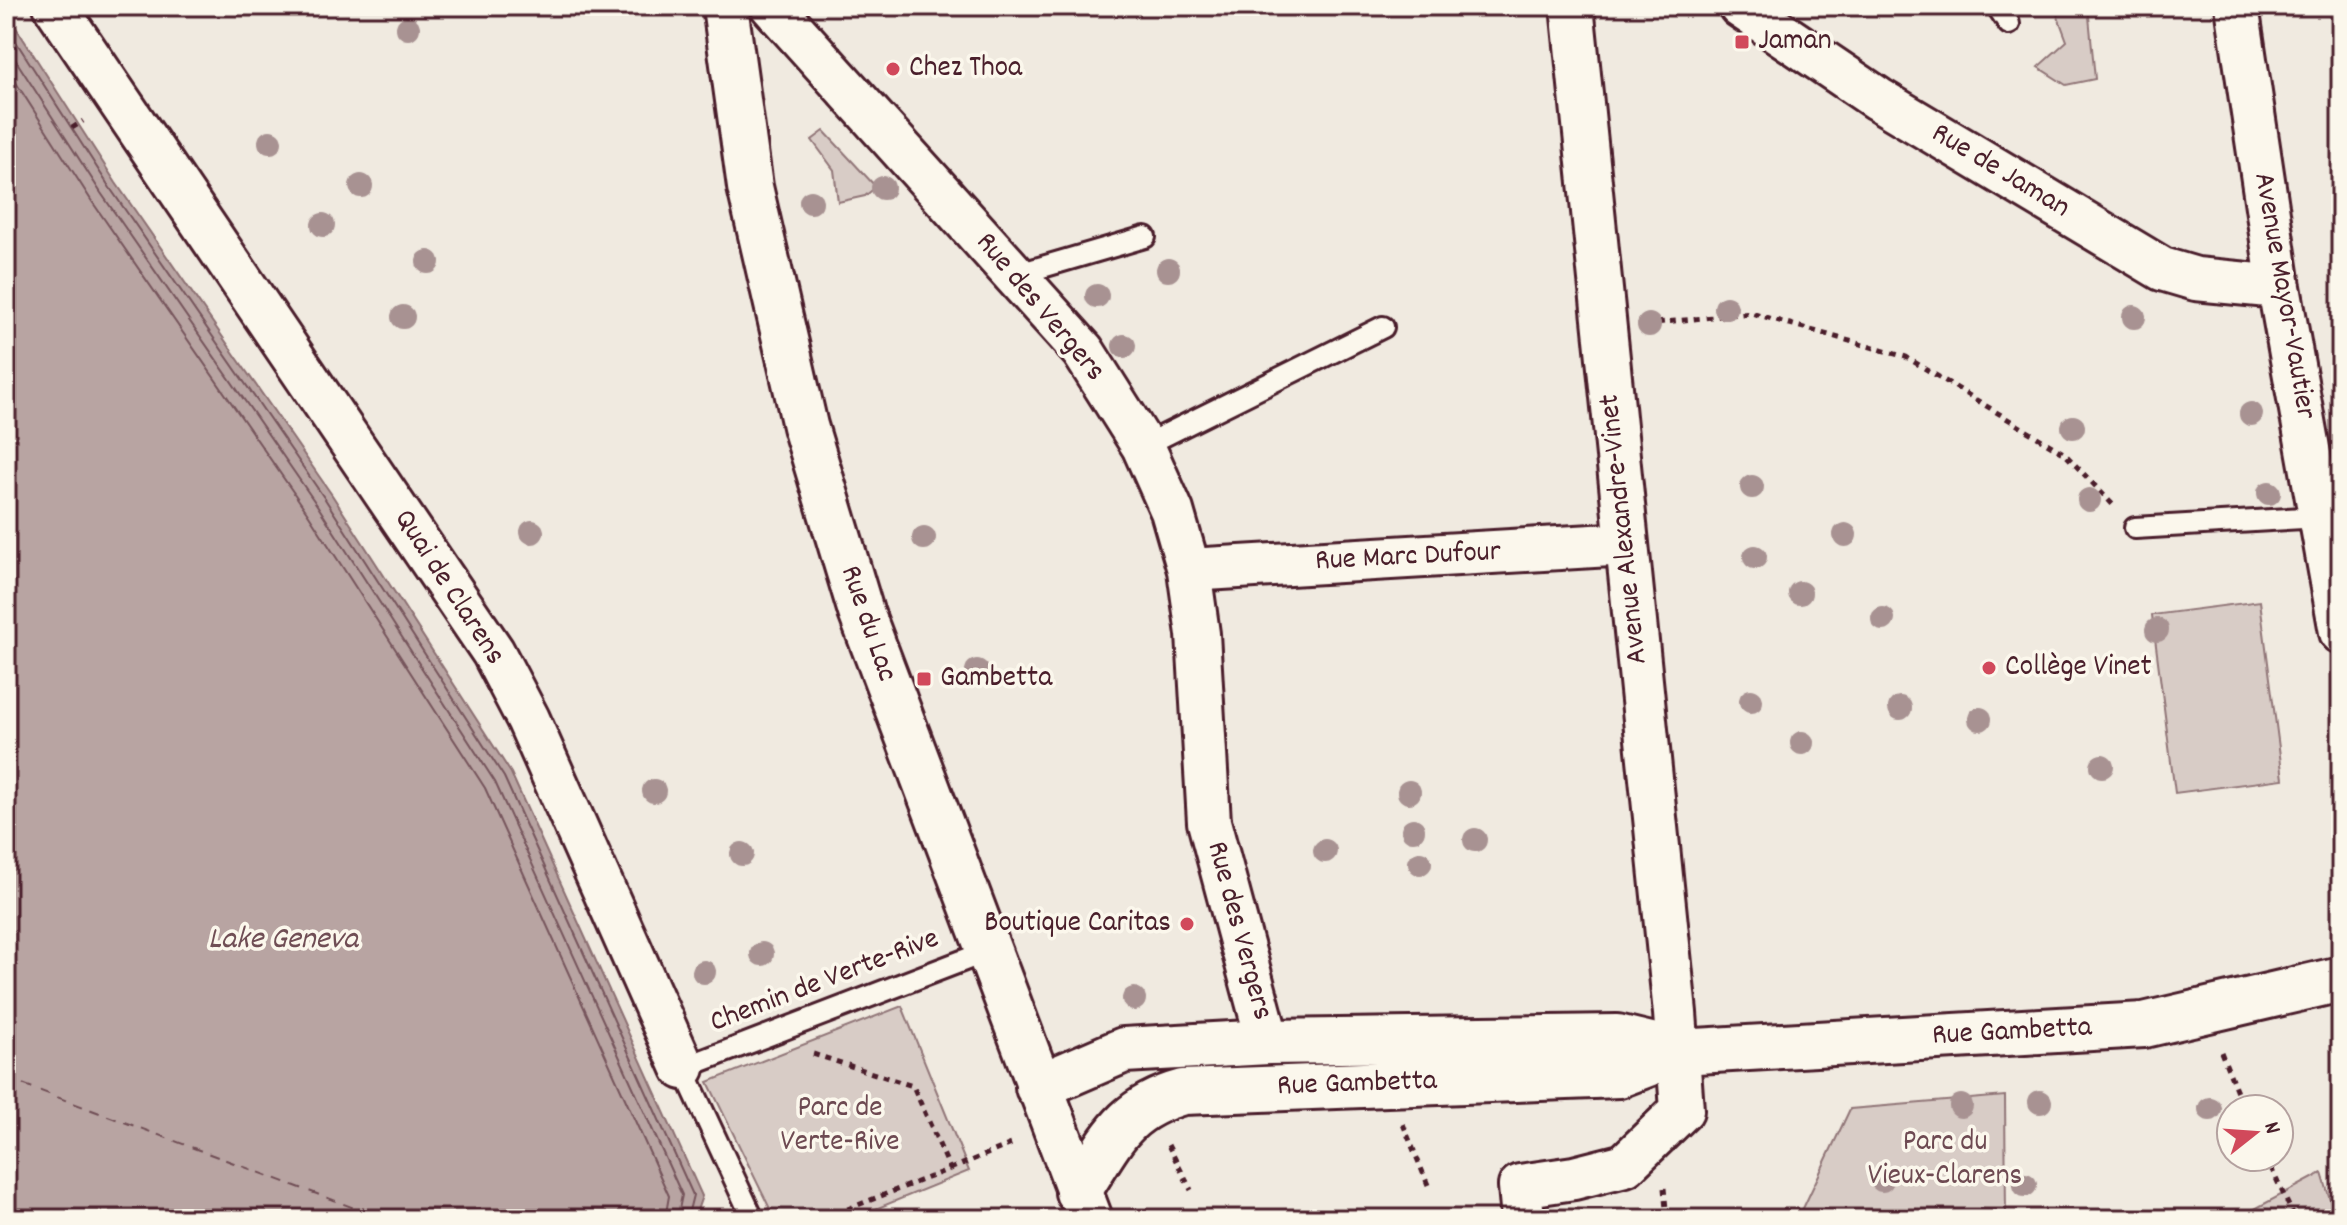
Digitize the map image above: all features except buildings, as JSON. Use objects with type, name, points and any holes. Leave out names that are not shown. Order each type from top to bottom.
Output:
[{"type":"main road","name":"Rue du Lac","points":[[725,6],[750,187],[805,426],[861,612],[1084,1206]]},
{"type":"main road","name":"Rue Gambetta","points":[[1038,1087],[1124,1050],[1268,1042],[1617,1037],[1679,1052],[2144,1025],[2341,979]]},
{"type":"main road","name":"Rue Gambetta","points":[[1084,1206],[1129,1115],[1154,1100],[1183,1092],[1619,1075],[1679,1052]]},
{"type":"street","name":"Quai de Clarens","points":[[55,6],[493,652],[534,734],[683,1068]]},
{"type":"street","name":"Rue des Vergers","points":[[772,6],[1083,351],[1143,446],[1172,511],[1189,570],[1198,634],[1209,822],[1268,1042]]},
{"type":"street","name":"Avenue Alexandre-Vinet","points":[[1522,1203],[1574,1178],[1625,1165],[1682,1110],[1679,1052],[1572,6]]},
{"type":"street","name":"Rue de Jaman","points":[[1740,6],[1878,99],[2162,269],[2196,279],[2279,287]]},
{"type":"street","name":"Avenue Mayor-Vautier","points":[[2237,6],[2279,287],[2341,632]]},
{"type":"street","name":"Rue Marc Dufour","points":[[1189,570],[1627,544]]},
{"type":"lane","points":[[1997,6],[2009,24]]},
{"type":"lane","points":[[1015,275],[1145,237]]},
{"type":"lane","points":[[1143,446],[1383,327]]},
{"type":"lane","points":[[2135,528],[2321,517]]},
{"type":"lane","name":"Chemin de Verte-Rive","points":[[683,1068],[988,951]]},
{"type":"lane","name":"Quai de Clarens","points":[[683,1068],[753,1219]]},
{"type":"path","points":[[1643,325],[1751,313],[1906,357],[2065,454],[2135,528]]},
{"type":"path","points":[[809,1052],[913,1086],[950,1169]]},
{"type":"path","points":[[2221,1052],[2238,1093]]},
{"type":"path","points":[[1403,1124],[1428,1185]]},
{"type":"path","points":[[1162,1136],[1191,1190]]},
{"type":"path","points":[[822,1219],[1014,1143]]},
{"type":"path","points":[[2273,1173],[2295,1219]]},
{"type":"green space","points":[[2054,6],[2088,6],[2095,79],[2066,85],[2038,67],[2067,41]]},
{"type":"green space","points":[[824,131],[876,187],[865,196],[838,202],[834,170],[812,140]]},
{"type":"green space","points":[[2260,601],[2283,779],[2175,793],[2152,615]]},
{"type":"green space","name":"Parc de Verte-Rive","points":[[902,1006],[969,1171],[851,1219],[775,1219],[708,1082]]},
{"type":"green space","name":"Parc du Vieux-Clarens","points":[[2005,1096],[2006,1219],[1798,1219],[1850,1109]]},
{"type":"green space","points":[[2322,1173],[2336,1219],[2236,1219]]},
{"type":"water","name":"Lake Geneva","points":[[6,12],[116,183],[332,495],[511,773],[702,1196],[694,1219],[6,1219]]},
{"type":"ferry route","points":[[6,1078],[384,1219]]},
{"type":"place","name":"Jaman","points":[[1742,42]]},
{"type":"place","name":"Chez Thoa","points":[[893,69]]},
{"type":"place","name":"Collège Vinet","points":[[1989,668]]},
{"type":"place","name":"Gambetta","points":[[924,679]]},
{"type":"place","name":"Boutique Caritas","points":[[1187,924]]}]
